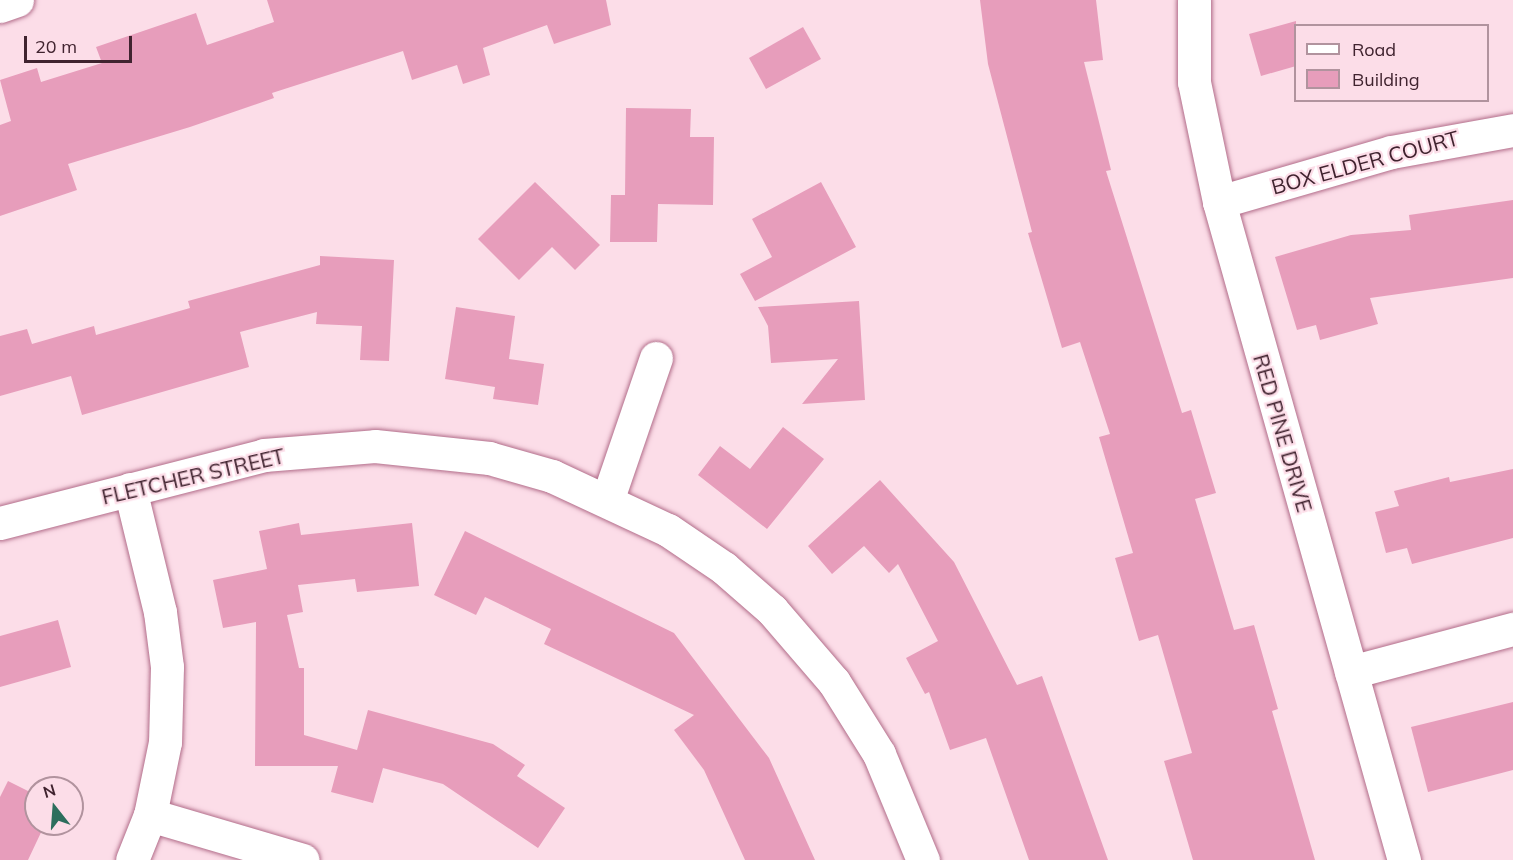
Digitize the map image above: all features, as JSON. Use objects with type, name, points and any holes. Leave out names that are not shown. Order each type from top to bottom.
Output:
[{"type":"street","points":[[0,6],[18,0]]},
{"type":"street","name":"RED PINE DRIVE","points":[[1194,0],[1194,82],[1219,202],[1404,860]]},
{"type":"street","name":"BOX ELDER COURT","points":[[1219,202],[1391,152],[1513,129]]},
{"type":"street","points":[[608,498],[656,358]]},
{"type":"street","name":"FLETCHER STREET","points":[[0,523],[264,455],[375,446],[489,458],[608,498],[668,530],[724,568],[772,610],[834,682],[879,754],[923,860]]},
{"type":"street","points":[[130,489],[160,612],[167,666],[165,742],[150,815],[132,860]]},
{"type":"street","points":[[1351,672],[1513,629]]},
{"type":"street","points":[[150,815],[303,860]]},
{"type":"building","points":[[267,0],[606,0],[611,25],[554,44],[547,25],[483,48],[490,75],[463,84],[457,65],[412,80],[403,51],[272,93],[274,98],[190,127],[68,164],[77,190],[0,216],[0,125],[11,121],[0,80],[37,68],[41,82],[102,63],[96,47],[196,13],[207,45],[274,22]]},
{"type":"building","points":[[980,0],[1096,0],[1103,60],[1084,62],[1111,170],[1106,171],[1182,413],[1191,410],[1216,493],[1195,499],[1234,630],[1254,625],[1278,709],[1272,711],[1315,860],[1193,860],[1164,761],[1192,753],[1158,635],[1139,641],[1115,558],[1133,553],[1099,437],[1110,434],[1080,342],[1062,348],[1028,233],[1032,232],[988,64]]},
{"type":"building","points":[[1296,21],[1294,24],[1294,67],[1261,76],[1249,34]]},
{"type":"building","points":[[803,27],[821,59],[766,89],[749,58]]},
{"type":"building","points":[[626,108],[691,109],[690,137],[714,137],[713,205],[658,204],[657,242],[610,242],[611,195],[625,195]]},
{"type":"building","points":[[535,182],[600,245],[575,270],[552,247],[519,280],[478,239]]},
{"type":"building","points":[[821,182],[856,247],[755,301],[740,274],[772,257],[752,219]]},
{"type":"building","points":[[1513,200],[1513,278],[1370,298],[1378,324],[1320,340],[1316,325],[1297,330],[1275,257],[1351,235],[1411,230],[1409,215]]},
{"type":"building","points":[[320,256],[394,260],[389,361],[360,360],[362,326],[316,324],[317,312],[240,332],[249,367],[82,415],[71,376],[0,396],[0,336],[27,329],[32,344],[94,326],[96,335],[190,308],[188,301],[320,265]]},
{"type":"building","points":[[859,301],[865,400],[802,404],[838,359],[771,363],[768,326],[758,307]]},
{"type":"building","points":[[456,307],[515,316],[509,359],[544,364],[538,405],[493,399],[495,387],[445,379]]},
{"type":"building","points":[[783,427],[824,459],[767,529],[698,475],[720,446],[750,469]]},
{"type":"building","points":[[1513,469],[1513,538],[1412,564],[1407,548],[1386,553],[1375,512],[1399,506],[1394,491],[1449,477],[1450,482]]},
{"type":"building","points":[[880,480],[954,562],[1017,685],[1042,676],[1108,860],[1029,860],[986,738],[950,750],[929,692],[925,694],[906,658],[938,641],[898,564],[889,573],[864,546],[832,574],[808,546]]},
{"type":"building","points":[[299,523],[301,535],[412,523],[419,586],[357,592],[355,579],[298,585],[303,612],[287,615],[299,668],[304,668],[304,735],[357,750],[368,710],[493,744],[525,765],[517,776],[565,808],[538,848],[443,784],[383,768],[373,803],[331,792],[338,766],[255,766],[256,622],[223,628],[213,580],[267,569],[259,531]]},
{"type":"building","points":[[465,531],[674,633],[769,758],[815,860],[745,860],[704,770],[674,730],[694,715],[544,644],[551,629],[485,597],[476,615],[434,595]]},
{"type":"building","points":[[58,620],[71,667],[0,687],[0,636]]},
{"type":"building","points":[[1513,702],[1513,770],[1428,792],[1411,727]]},
{"type":"building","points":[[8,781],[24,789],[24,836],[39,836],[28,860],[0,860],[0,797]]}]
